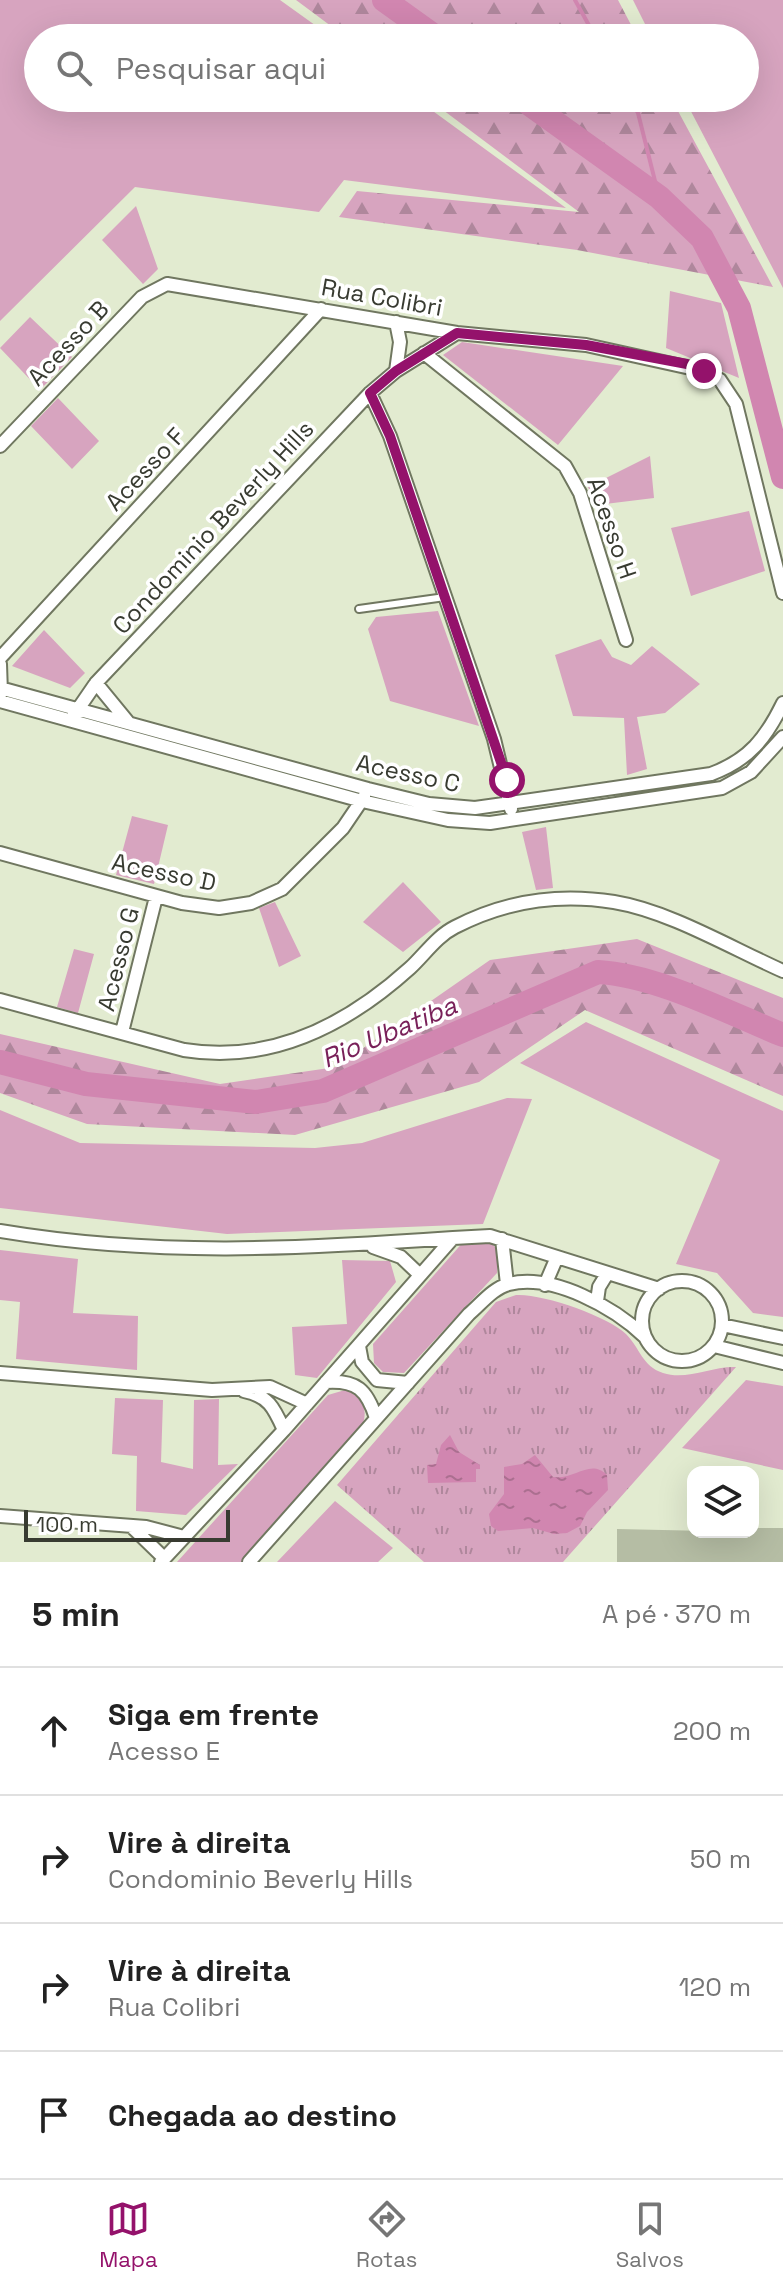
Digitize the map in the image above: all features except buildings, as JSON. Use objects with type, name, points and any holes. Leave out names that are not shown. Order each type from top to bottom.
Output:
[{"type":"street","name":"Rua Colibri","points":[[176,283],[457,333],[586,345],[687,364],[720,380],[736,404],[744,430],[783,593]]},
{"type":"street","name":"Acesso B","points":[[0,446],[142,297],[159,286],[176,283]]},
{"type":"street","name":"Acesso F","points":[[0,693],[0,661],[321,309]]},
{"type":"street","points":[[396,322],[400,342],[396,371]]},
{"type":"street","name":"Condominio Beverly Hills","points":[[73,716],[96,683],[370,393],[396,371],[457,333]]},
{"type":"street","name":"Acesso H","points":[[424,353],[565,466],[580,493],[626,640]]},
{"type":"street","points":[[370,393],[390,436],[494,739],[511,803],[512,820]]},
{"type":"street","points":[[96,683],[128,722]]},
{"type":"street","name":"Acesso C","points":[[0,693],[73,716],[365,795],[475,808],[655,785],[722,770],[756,748],[783,703]]},
{"type":"street","name":"Acesso C","points":[[73,716],[128,722],[448,820],[512,820],[722,788],[751,772],[781,744]]},
{"type":"street","name":"Acesso D","points":[[0,853],[203,909],[262,899],[282,889],[343,828],[365,795]]},
{"type":"street","name":"Acesso G","points":[[122,1032],[156,897]]},
{"type":"street","points":[[0,1000],[156,1044],[210,1054],[282,1046],[347,1016],[410,968],[453,928],[499,907],[530,900],[579,899],[638,907],[783,971]]},
{"type":"street","points":[[0,1231],[181,1249],[310,1249],[475,1235],[502,1239],[659,1289],[683,1281],[707,1290],[716,1300],[722,1325],[714,1346],[694,1360],[671,1360],[651,1347],[621,1314],[597,1301],[545,1285],[507,1284],[469,1314],[249,1562]]},
{"type":"street","points":[[131,1526],[162,1560],[284,1430],[453,1238]]},
{"type":"street","points":[[502,1239],[507,1284]]},
{"type":"street","points":[[367,1244],[401,1257],[420,1275]]},
{"type":"street","points":[[545,1285],[557,1257]]},
{"type":"street","points":[[597,1301],[599,1287],[607,1274]]},
{"type":"street","points":[[645,1337],[644,1310],[659,1289]]},
{"type":"street","points":[[722,1325],[783,1338]]},
{"type":"street","points":[[359,1346],[362,1362],[377,1380],[408,1383]]},
{"type":"street","points":[[714,1346],[783,1363]]},
{"type":"street","points":[[0,1373],[121,1384],[237,1390],[270,1387],[307,1404]]},
{"type":"street","points":[[326,1382],[356,1384],[365,1392],[376,1418]]},
{"type":"street","points":[[237,1390],[263,1396],[273,1405],[284,1430]]},
{"type":"street","points":[[0,1516],[167,1530],[184,1537]]},
{"type":"lane","points":[[359,609],[445,597]]},
{"type":"green space","points":[[0,0],[280,0],[313,24],[24,24],[24,112],[434,112],[566,208],[344,180],[319,212],[135,187],[0,321]]},
{"type":"green space","points":[[296,0],[618,0],[631,24],[328,24]]},
{"type":"green space","points":[[633,0],[783,0],[783,288],[691,112],[759,112],[759,24],[645,24]]},
{"type":"green space","points":[[446,112],[679,112],[773,287],[577,250],[339,217],[357,191],[579,212]]},
{"type":"green space","points":[[136,206],[158,269],[143,284],[102,240]]},
{"type":"green space","points":[[670,291],[721,303],[739,378],[666,348]]},
{"type":"green space","points":[[30,317],[72,357],[40,390],[0,348]]},
{"type":"green space","points":[[462,342],[623,366],[558,445],[443,355]]},
{"type":"green space","points":[[58,398],[99,441],[72,469],[31,426]]},
{"type":"green space","points":[[650,456],[654,498],[597,505],[588,487]]},
{"type":"green space","points":[[749,511],[765,571],[691,596],[671,528]]},
{"type":"green space","points":[[438,611],[479,726],[390,701],[368,629],[376,617]]},
{"type":"green space","points":[[44,630],[85,673],[70,688],[12,666]]},
{"type":"green space","points":[[601,639],[612,657],[631,665],[652,646],[700,684],[665,713],[637,717],[647,769],[627,775],[624,718],[573,716],[555,655]]},
{"type":"green space","points":[[132,816],[168,825],[154,884],[116,875]]},
{"type":"green space","points":[[546,827],[553,888],[536,890],[522,832]]},
{"type":"green space","points":[[403,882],[441,922],[403,952],[363,922]]},
{"type":"green space","points":[[275,902],[301,956],[279,967],[259,908]]},
{"type":"green space","points":[[637,939],[783,998],[783,1096],[585,1010],[479,1082],[295,1135],[87,1124],[0,1093],[0,1034],[220,1084],[336,1067],[490,960]]},
{"type":"green space","points":[[74,949],[94,954],[78,1013],[57,1007]]},
{"type":"green space","points":[[586,1022],[783,1111],[783,1317],[753,1313],[717,1273],[676,1264],[720,1160],[520,1063]]},
{"type":"green space","points":[[507,1098],[532,1099],[483,1224],[227,1234],[0,1208],[0,1110],[80,1143],[315,1148],[362,1143]]},
{"type":"green space","points":[[465,1240],[491,1242],[498,1251],[497,1273],[404,1373],[383,1372],[374,1363],[373,1344]]},
{"type":"green space","points":[[0,1250],[78,1259],[73,1313],[138,1316],[137,1370],[16,1359],[20,1302],[0,1300]]},
{"type":"green space","points":[[342,1260],[390,1261],[396,1282],[317,1378],[295,1375],[292,1327],[347,1324]]},
{"type":"green space","points":[[516,1295],[557,1302],[605,1320],[626,1334],[646,1361],[663,1373],[681,1375],[736,1367],[563,1562],[424,1562],[337,1485],[496,1302]]},
{"type":"green space","points":[[746,1380],[783,1386],[783,1470],[682,1448]]},
{"type":"green space","points":[[345,1390],[362,1404],[365,1414],[362,1426],[242,1562],[177,1562],[328,1395]]},
{"type":"green space","points":[[115,1398],[163,1400],[161,1462],[193,1469],[194,1400],[219,1399],[218,1465],[238,1464],[186,1515],[136,1511],[137,1456],[112,1454]]},
{"type":"green space","points":[[335,1501],[393,1548],[378,1562],[277,1562]]},
{"type":"water","points":[[450,1435],[459,1452],[480,1465],[480,1469],[476,1469],[476,1482],[428,1483],[427,1465],[436,1464],[441,1445]]},
{"type":"water","points":[[535,1455],[553,1477],[588,1469],[601,1470],[607,1475],[608,1490],[587,1512],[580,1526],[567,1533],[554,1534],[533,1528],[498,1531],[491,1526],[489,1514],[504,1494],[504,1467],[522,1464]]},
{"type":"waterway","points":[[384,0],[417,24]]},
{"type":"waterway","points":[[575,0],[588,24]]},
{"type":"waterway","points":[[541,112],[659,197],[702,238],[739,308],[783,477]]},
{"type":"waterway","points":[[637,112],[659,197]]},
{"type":"waterway","name":"Rio Ubatiba","points":[[0,1062],[86,1084],[256,1102],[323,1091],[598,972],[668,987],[783,1035]]},
{"type":"route","points":[[507,780],[390,436],[370,393],[396,371],[457,333],[586,345],[687,364],[704,371]]}]
